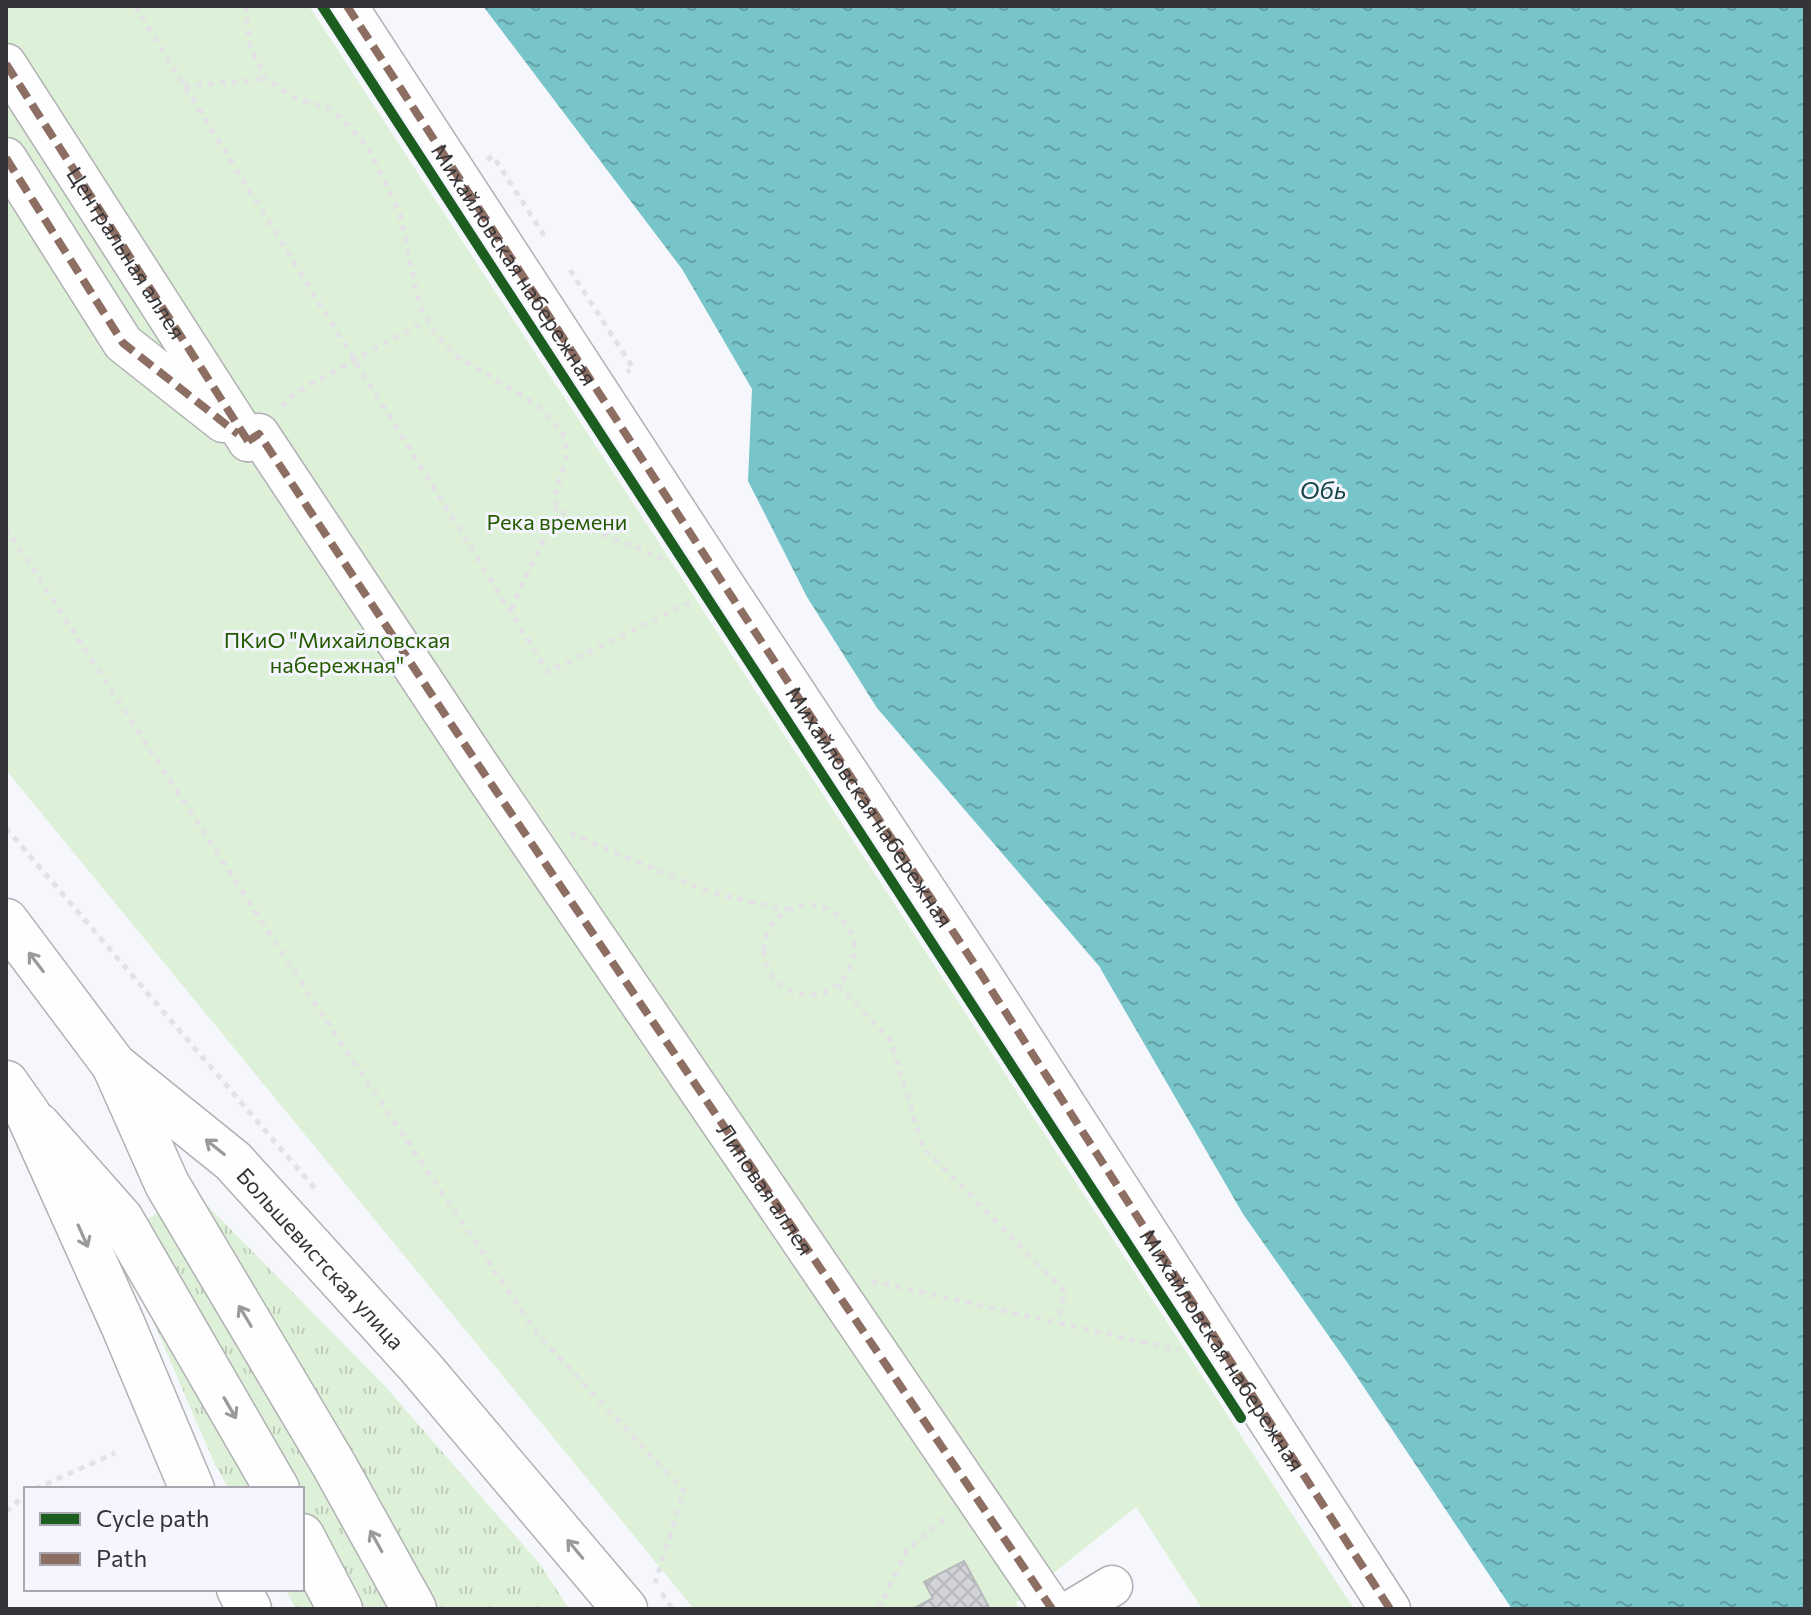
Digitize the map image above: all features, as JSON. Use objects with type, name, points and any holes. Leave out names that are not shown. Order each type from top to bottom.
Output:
[{"type":"main road","name":"Большевистская улица","points":[[6,921],[114,1065],[233,1161],[421,1368],[640,1596]]},
{"type":"main road","points":[[114,1065],[167,1184],[334,1465],[414,1609]]},
{"type":"main road","points":[[17,1098],[121,1219],[276,1487]]},
{"type":"main road","points":[[17,1098],[123,1325],[191,1487]]},
{"type":"main road","points":[[304,1540],[340,1609]]},
{"type":"main road","points":[[240,1591],[249,1609]]},
{"type":"street","name":"Михайловская набережная","points":[[347,6],[981,974],[1390,1609]]},
{"type":"street","name":"Центральная аллея","points":[[6,64],[248,441]]},
{"type":"street","name":"Центральная аллея","points":[[6,158],[123,343],[248,441]]},
{"type":"street","name":"Центральная аллея","points":[[248,441],[259,434],[479,766]]},
{"type":"street","name":"Липовая аллея","points":[[479,766],[1052,1609]]},
{"type":"street","points":[[1074,1609],[1112,1586]]},
{"type":"path","points":[[135,6],[548,672],[724,585]]},
{"type":"path","points":[[245,6],[250,47],[266,79],[293,97],[333,110],[369,148],[400,215],[419,303],[434,332],[456,356],[537,405],[563,434],[567,456],[555,495],[557,509],[511,611]]},
{"type":"path","points":[[184,86],[266,79]]},
{"type":"path","points":[[493,156],[547,240]]},
{"type":"path","points":[[570,270],[633,368]]},
{"type":"path","points":[[293,394],[427,320]]},
{"type":"path","points":[[557,509],[581,525],[661,558],[668,569]]},
{"type":"path","points":[[6,528],[335,1034],[538,1335],[684,1491],[640,1596]]},
{"type":"path","points":[[682,592],[689,603]]},
{"type":"path","points":[[561,829],[706,891],[787,910]]},
{"type":"path","points":[[802,905],[817,905],[832,910],[843,920],[851,932],[853,961],[838,985],[811,995],[783,987],[772,976],[764,948],[767,932],[775,919],[787,910],[802,905]]},
{"type":"path","points":[[838,985],[890,1039],[923,1147],[1064,1291],[1059,1323]]},
{"type":"path","points":[[821,1270],[1186,1351]]},
{"type":"path","points":[[39,1487],[115,1453]]},
{"type":"path","points":[[879,1609],[907,1550],[974,1494]]},
{"type":"path","points":[[6,1512],[24,1496]]},
{"type":"green space","name":"ПКиО \"Михайловская набережная\"","points":[[6,6],[309,6],[1354,1609],[1202,1609],[1136,1507],[1016,1603],[1019,1609],[694,1609],[6,770]]},
{"type":"green space","points":[[192,1190],[384,1385],[540,1564],[569,1609],[296,1609],[286,1591],[304,1591],[304,1487],[228,1487],[215,1465],[118,1239]]},
{"type":"water","name":"Обь","points":[[483,6],[1805,6],[1805,1609],[1512,1609],[1347,1362],[1243,1214],[1099,966],[877,708],[807,597],[748,481],[752,389],[682,269]]},
{"type":"building","points":[[964,1561],[990,1609],[913,1609],[933,1598],[924,1582]]},
{"type":"marked path","points":[[347,6],[981,974],[1390,1609]]},
{"type":"marked path","points":[[6,64],[248,441]]},
{"type":"marked path","points":[[6,158],[123,343],[238,434]]},
{"type":"marked path","points":[[248,441],[259,434],[479,766],[1052,1609]]},
{"type":"cycle path","points":[[322,6],[1241,1418]]},
{"type":"park label","name":"Река времени","points":[[557,521]]}]
